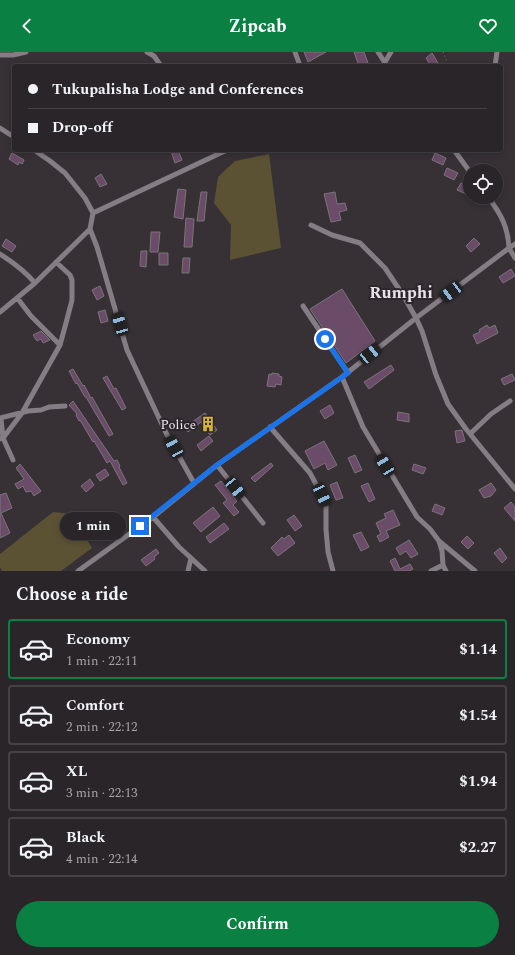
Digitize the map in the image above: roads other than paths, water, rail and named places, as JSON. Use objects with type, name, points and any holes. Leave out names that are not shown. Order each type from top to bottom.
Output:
[{"type":"street","points":[[0,55],[13,55],[26,52]]},
{"type":"street","points":[[147,52],[154,56],[160,64]]},
{"type":"street","points":[[295,52],[299,64]]},
{"type":"street","points":[[378,52],[386,64]]},
{"type":"street","points":[[386,64],[391,52]]},
{"type":"street","points":[[495,64],[496,52]]},
{"type":"street","points":[[0,128],[12,136]]},
{"type":"street","points":[[37,152],[50,160],[65,173],[85,198],[93,213],[90,229],[97,247],[127,350],[167,435],[194,483]]},
{"type":"street","points":[[93,213],[218,152]]},
{"type":"street","points":[[455,152],[464,164]]},
{"type":"street","points":[[493,204],[507,229],[508,248],[515,258]]},
{"type":"street","points":[[311,225],[332,236],[360,242],[385,268],[416,318],[448,404],[515,488]]},
{"type":"street","points":[[0,312],[35,284],[90,229]]},
{"type":"street","points":[[78,571],[153,517],[217,465],[348,373],[416,318],[515,244]]},
{"type":"street","points":[[0,254],[18,265],[35,284]]},
{"type":"street","points":[[1,439],[22,413],[60,345],[72,300],[72,286],[70,275],[56,262]]},
{"type":"street","points":[[18,299],[31,316],[60,345]]},
{"type":"street","points":[[303,306],[348,373]]},
{"type":"street","points":[[342,377],[363,427],[417,517],[430,529],[439,541],[475,571]]},
{"type":"street","points":[[471,433],[491,414],[510,401]]},
{"type":"street","points":[[13,460],[1,439],[0,419],[49,407],[65,406]]},
{"type":"street","points":[[270,427],[310,473],[326,503],[328,552],[333,571]]},
{"type":"street","points":[[217,465],[263,523]]},
{"type":"street","points":[[153,517],[164,531],[205,571]]},
{"type":"street","points":[[439,541],[442,551],[443,565],[446,571]]},
{"type":"street","points":[[188,571],[191,558]]},
{"type":"street","points":[[431,571],[443,565]]},
{"type":"place","name":"Police","points":[[208,424]]},
{"type":"district","name":"Rumphi","points":[[401,292]]}]
